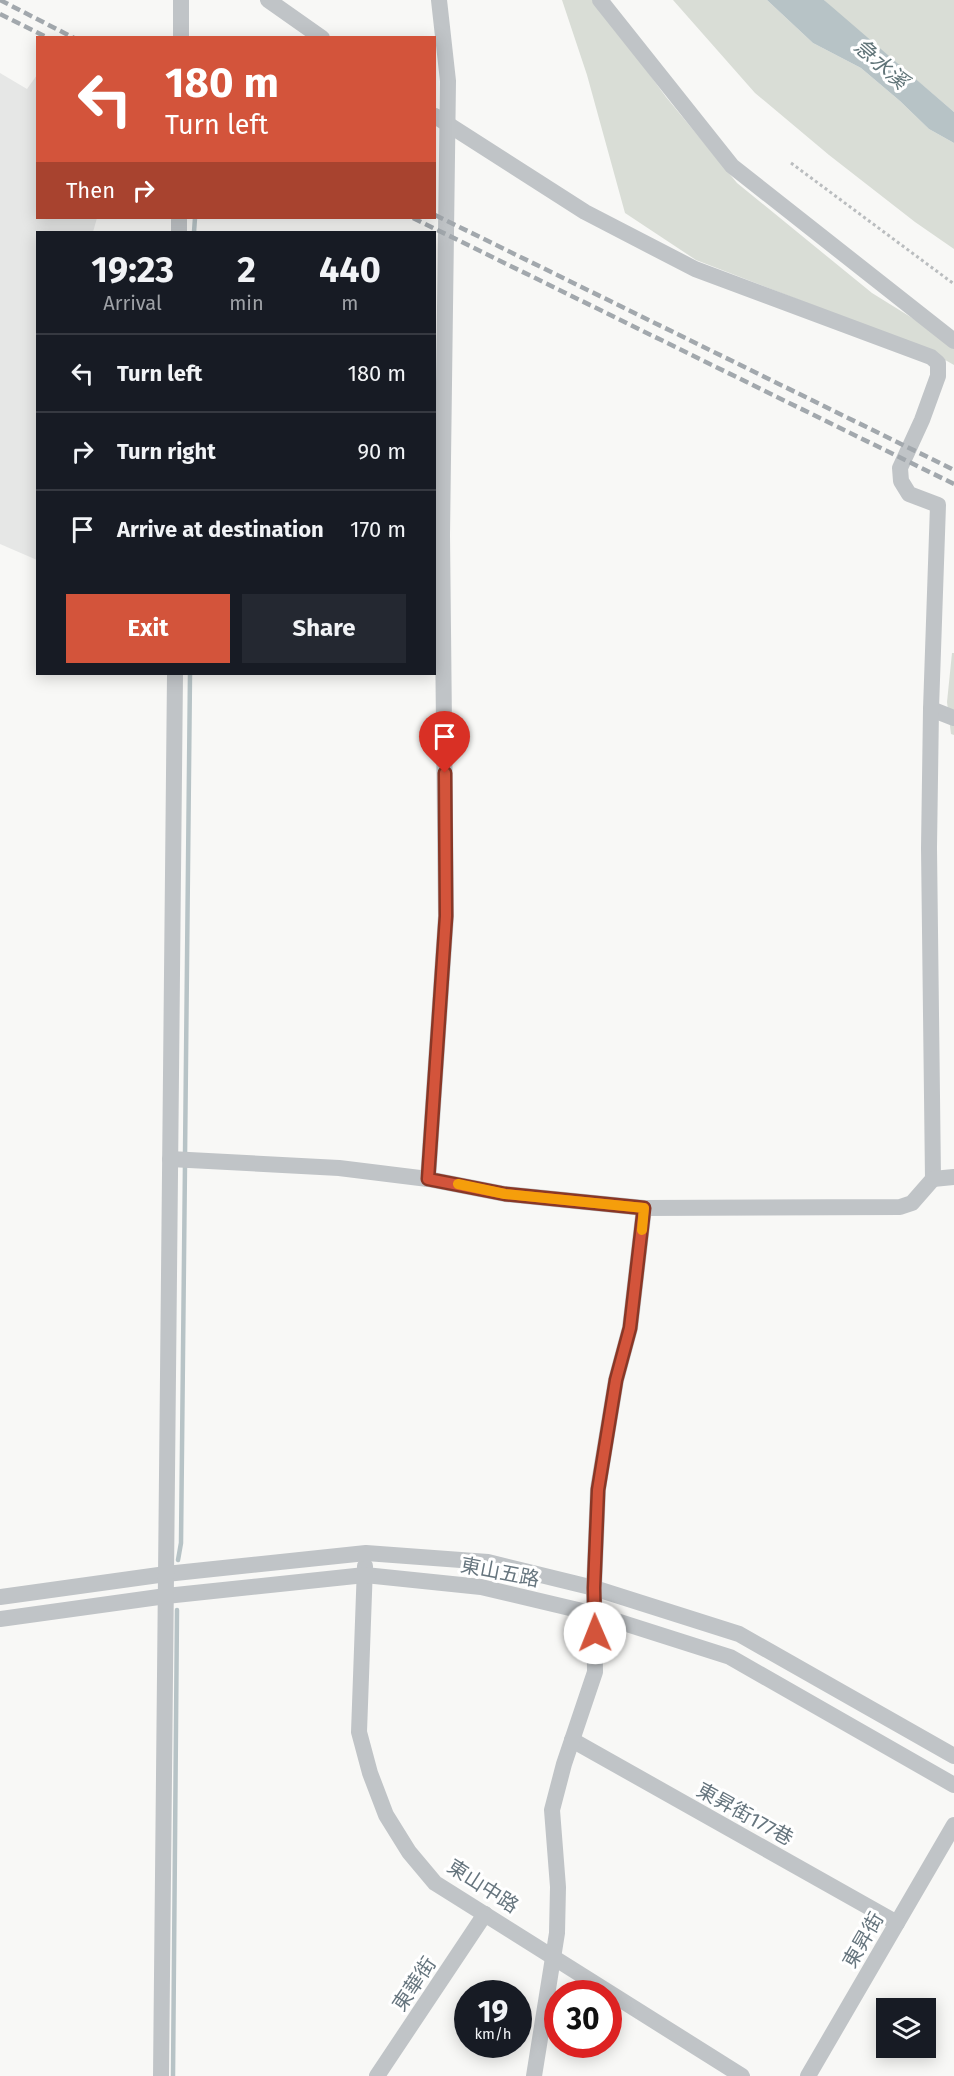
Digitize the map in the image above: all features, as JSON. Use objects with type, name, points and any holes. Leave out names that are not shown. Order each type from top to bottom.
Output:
[{"type":"street","points":[[181,36],[182,0]]},
{"type":"street","points":[[268,0],[319,36]]},
{"type":"street","points":[[428,1179],[446,916],[441,120],[448,81],[439,0]]},
{"type":"street","points":[[600,0],[732,166],[954,341]]},
{"type":"street","points":[[170,1159],[339,1168],[428,1179],[505,1194],[644,1208],[900,1207],[912,1203],[933,1179],[929,848],[938,505],[909,494],[901,481],[900,468],[938,376],[938,363],[931,357],[695,269],[585,212],[441,120]]},
{"type":"street","points":[[161,2076],[175,675]]},
{"type":"street","points":[[931,709],[954,718]]},
{"type":"street","points":[[933,1179],[954,1177]]},
{"type":"street","points":[[534,2076],[557,1933],[558,1887],[552,1810],[564,1764],[595,1672],[594,1588],[598,1490],[616,1380],[630,1328],[644,1208]]},
{"type":"street","name":"東山五路","points":[[0,1597],[166,1574],[366,1553],[488,1562],[594,1588],[739,1634],[954,1756]]},
{"type":"street","name":"東山中路","points":[[366,1553],[359,1732],[370,1773],[386,1815],[409,1852],[435,1883],[742,2076]]},
{"type":"street","name":"東山五路","points":[[0,1619],[166,1596],[365,1575],[481,1587],[595,1614],[730,1657],[954,1785]]},
{"type":"street","name":"東昇街177巷","points":[[572,1740],[897,1923]]},
{"type":"street","name":"東昇街","points":[[808,2076],[954,1825]]},
{"type":"street","name":"東華街","points":[[377,2076],[485,1914]]},
{"type":"path","points":[[791,163],[954,284]]},
{"type":"shaded area","points":[[562,0],[595,0],[666,97],[737,183],[872,293],[954,344],[954,365],[926,349],[696,260],[625,213],[587,75]]},
{"type":"shaded area","points":[[673,0],[767,0],[813,43],[861,68],[929,129],[954,143],[954,249],[915,222],[829,155],[755,93]]},
{"type":"shaded area","points":[[824,0],[954,0],[954,112],[833,9]]},
{"type":"shaded area","points":[[0,73],[27,89],[36,76],[36,219],[97,219],[93,231],[36,231],[36,560],[0,544]]},
{"type":"shaded area","points":[[952,653],[954,653],[954,735],[951,734],[947,702]]},
{"type":"water","name":"急水溪","points":[[767,0],[824,0],[954,112],[954,143],[929,129],[861,68],[813,43]]},
{"type":"waterway","points":[[194,231],[195,219]]},
{"type":"waterway","points":[[185,1156],[190,675]]},
{"type":"waterway","points":[[178,1560],[181,1543],[185,1164]]},
{"type":"waterway","points":[[173,2076],[177,1610]]},
{"type":"railway","points":[[0,0],[70,36]]},
{"type":"railway","points":[[0,14],[44,36]]},
{"type":"railway","points":[[436,215],[954,470]]},
{"type":"railway","points":[[415,219],[954,484]]},
{"type":"slow traffic","points":[[458,1184],[505,1194],[644,1208],[642,1230]]},
{"type":"route","points":[[445,773],[446,916],[428,1179],[505,1194],[644,1208],[630,1328],[616,1380],[598,1490],[594,1588],[595,1633]]}]
